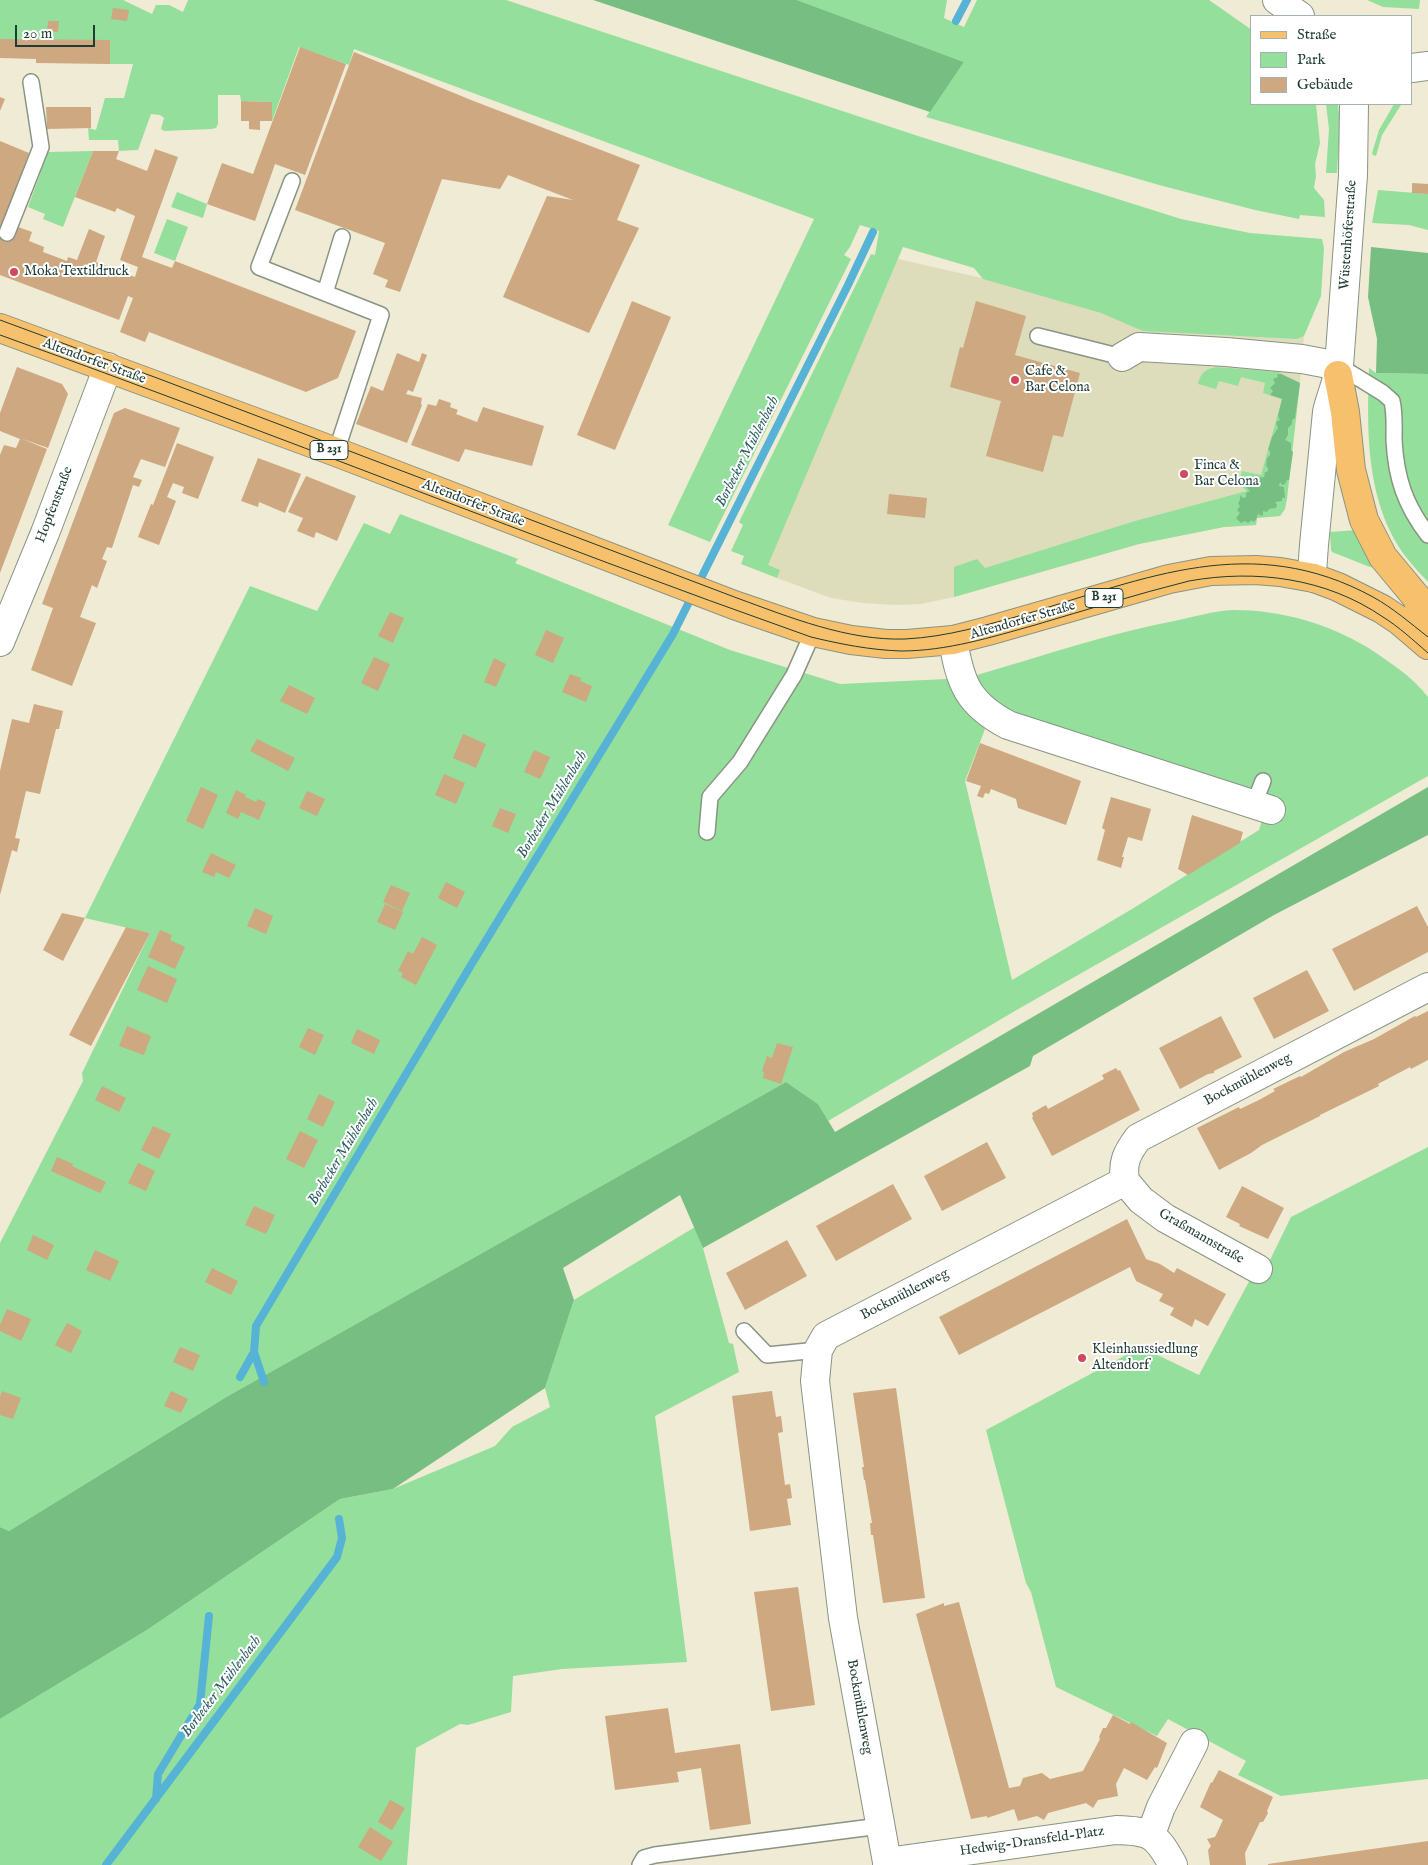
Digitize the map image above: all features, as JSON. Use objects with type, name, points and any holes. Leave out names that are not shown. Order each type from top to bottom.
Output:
[{"type":"main road","name":"Altendorfer Straße","points":[[0,328],[336,452],[734,604],[813,632],[851,640],[886,644],[953,640],[988,632],[1169,579],[1211,571],[1256,570],[1314,578],[1338,587],[1382,609],[1400,621],[1428,645]]},
{"type":"main road","points":[[1339,371],[1350,470],[1366,525],[1383,557],[1417,598],[1428,632]]},
{"type":"street","points":[[1277,0],[1299,15]]},
{"type":"street","name":"Wüstenhöferstraße","points":[[1314,578],[1312,572],[1314,545],[1327,412],[1339,371],[1353,175],[1354,105]]},
{"type":"street","points":[[1122,357],[1139,348],[1218,352],[1302,359],[1339,371]]},
{"type":"street","name":"Hopfenstraße","points":[[0,642],[45,533],[108,367]]},
{"type":"street","name":"Altendorfer Straße","points":[[953,640],[965,686],[980,707],[1008,725],[1263,798]]},
{"type":"street","name":"Bockmühlenweg","points":[[887,1863],[843,1618],[815,1381],[818,1350],[826,1336],[1125,1181],[1124,1161],[1127,1153],[1138,1138],[1428,987]]},
{"type":"street","name":"Graßmannstraße","points":[[1125,1181],[1141,1200],[1165,1218],[1258,1269]]},
{"type":"street","points":[[1173,1865],[1161,1843],[1151,1834],[1161,1807],[1194,1743]]},
{"type":"street","name":"Hedwig-Dransfeld-Platz","points":[[887,1863],[1116,1830],[1134,1830],[1151,1834]]},
{"type":"lane","points":[[7,233],[41,148],[32,82]]},
{"type":"lane","points":[[292,181],[259,267],[381,315],[336,452]]},
{"type":"lane","points":[[326,293],[342,237]]},
{"type":"lane","points":[[1038,336],[1122,357]]},
{"type":"lane","points":[[1339,371],[1383,393],[1392,401],[1395,454],[1400,482],[1408,504],[1428,535]]},
{"type":"lane","points":[[707,832],[710,797],[740,762],[794,675],[813,632]]},
{"type":"lane","points":[[744,1331],[767,1355],[818,1350]]},
{"type":"lane","points":[[640,1865],[644,1858],[655,1855],[880,1826]]},
{"type":"shaded area","points":[[898,259],[1202,328],[1304,336],[1285,509],[1280,516],[1257,518],[1256,525],[1224,527],[1139,544],[954,597],[921,604],[863,603],[831,598],[777,578],[779,570],[767,566]]},
{"type":"green space","points":[[0,0],[123,0],[152,14],[156,5],[169,5],[183,12],[188,0],[506,0],[918,136],[1181,219],[1250,233],[1322,239],[1324,248],[1321,296],[1304,336],[1297,339],[1143,331],[1101,313],[983,279],[974,268],[903,247],[768,565],[780,570],[777,578],[741,564],[744,556],[731,551],[743,525],[739,522],[871,254],[875,255],[879,231],[860,225],[850,247],[844,255],[851,259],[710,542],[668,525],[814,219],[354,49],[349,65],[299,47],[272,121],[272,102],[241,101],[240,95],[218,95],[218,124],[216,128],[164,131],[161,129],[164,118],[160,115],[151,114],[138,150],[119,151],[118,140],[89,140],[88,128],[96,130],[105,98],[124,98],[133,64],[110,64],[0,39]]},
{"type":"green space","points":[[593,0],[797,0],[964,62],[930,112]]},
{"type":"green space","points":[[797,0],[947,0],[944,18],[964,27],[977,0],[1209,0],[1250,29],[1250,105],[1316,105],[1320,143],[1315,164],[1314,188],[1324,200],[1325,217],[1300,215],[1299,219],[1255,210],[1159,185],[926,117],[964,62]]},
{"type":"green space","points":[[1367,0],[1420,0],[1419,9],[1383,7]]},
{"type":"green space","points":[[1326,105],[1338,105],[1340,125],[1337,173],[1326,173],[1329,129]]},
{"type":"green space","points":[[1393,105],[1401,105],[1382,135],[1376,156],[1372,153],[1379,130]]},
{"type":"green space","points":[[93,151],[63,227],[43,219],[45,214],[28,207],[48,152]]},
{"type":"green space","points":[[1378,190],[1428,194],[1428,230],[1409,225],[1372,223]]},
{"type":"green space","points":[[177,192],[207,204],[203,218],[171,207]]},
{"type":"green space","points":[[167,219],[188,227],[175,261],[154,253]]},
{"type":"green space","points":[[1371,247],[1428,253],[1428,374],[1376,373],[1377,339],[1368,297]]},
{"type":"green space","points":[[1216,367],[1278,372],[1300,383],[1287,499],[1285,509],[1280,516],[1257,518],[1256,525],[1224,527],[1139,544],[954,597],[954,567],[977,559],[985,568],[1135,521],[1247,491],[1238,484],[1242,471],[1261,475],[1282,399],[1263,393],[1265,383],[1241,377],[1238,386],[1219,381],[1216,389],[1198,384],[1204,372]]},
{"type":"green space","points":[[1369,368],[1376,373],[1428,374],[1428,582],[1399,547],[1383,514],[1377,494],[1368,431]]},
{"type":"green space","points":[[1277,374],[1300,383],[1295,418],[1288,428],[1288,435],[1285,440],[1291,443],[1291,450],[1293,452],[1289,480],[1282,485],[1280,482],[1279,486],[1284,487],[1285,498],[1282,498],[1282,501],[1275,502],[1276,508],[1269,509],[1267,512],[1263,511],[1262,516],[1258,514],[1253,522],[1252,520],[1248,523],[1245,521],[1241,523],[1236,518],[1240,513],[1237,510],[1240,506],[1238,503],[1240,495],[1243,498],[1246,497],[1246,493],[1250,491],[1246,487],[1247,484],[1252,482],[1253,478],[1259,483],[1258,478],[1264,477],[1264,473],[1268,471],[1266,466],[1270,451],[1268,450],[1272,437],[1278,428],[1276,422],[1280,420],[1278,416],[1282,399],[1270,395],[1273,391],[1270,388],[1275,383],[1273,379],[1278,377]]},
{"type":"green space","points":[[400,514],[518,559],[515,563],[730,650],[840,684],[947,679],[959,701],[985,729],[965,781],[1012,980],[1132,909],[1259,830],[1270,796],[1022,718],[1001,706],[989,696],[977,675],[1099,639],[1211,613],[1233,610],[1286,615],[1336,631],[1367,647],[1400,670],[1422,690],[1428,697],[1428,776],[1020,1008],[828,1121],[818,1104],[786,1082],[228,1396],[9,1531],[0,1527],[0,1243],[83,1081],[82,1073],[150,933],[85,918],[250,586],[317,611],[364,523],[390,534]]},
{"type":"green space","points":[[1357,530],[1375,566],[1370,567],[1331,550],[1330,532]]},
{"type":"green space","points":[[1428,787],[1428,835],[1274,915],[1033,1056],[1030,1066],[703,1248],[680,1195],[563,1268],[574,1300],[545,1388],[393,1489],[340,1499],[147,1630],[0,1719],[0,1527],[9,1531],[228,1396],[786,1082],[818,1104],[835,1132]]},
{"type":"green space","points":[[1428,1147],[1428,1779],[1281,1796],[1238,1775],[1246,1761],[1168,1719],[1157,1736],[1056,1687],[1031,1592],[1026,1583],[986,1430],[1141,1347],[1199,1375],[1253,1274],[1269,1262],[1291,1217]]},
{"type":"green space","points":[[695,1227],[703,1248],[729,1343],[733,1344],[739,1372],[655,1416],[687,1662],[562,1669],[513,1676],[511,1712],[468,1725],[460,1724],[416,1748],[407,1865],[0,1865],[0,1719],[147,1630],[340,1499],[393,1489],[495,1446],[512,1427],[550,1407],[545,1388],[574,1300]]},
{"type":"building","points":[[113,8],[129,10],[127,21],[111,19]]},
{"type":"building","points":[[48,21],[59,21],[58,32],[47,32]]},
{"type":"building","points":[[0,39],[110,40],[110,64],[36,63],[36,59],[0,58]]},
{"type":"building","points":[[300,47],[346,64],[305,175],[275,164],[255,221],[207,204],[222,163],[253,174]]},
{"type":"building","points":[[354,52],[471,100],[640,165],[617,220],[639,228],[589,333],[503,297],[547,196],[573,200],[508,175],[500,189],[442,179],[400,292],[385,287],[388,280],[373,274],[385,243],[295,210]]},
{"type":"building","points":[[0,97],[5,99],[0,111]]},
{"type":"building","points":[[241,101],[272,102],[272,121],[260,121],[260,130],[249,129],[249,121],[241,121]]},
{"type":"building","points":[[46,107],[91,107],[91,128],[47,129]]},
{"type":"building","points":[[0,141],[29,153],[0,230]]},
{"type":"building","points":[[155,149],[178,157],[142,257],[172,268],[175,261],[356,331],[338,378],[306,392],[149,332],[145,342],[120,332],[133,298],[128,296],[119,320],[0,275],[0,231],[15,236],[18,227],[32,232],[29,241],[44,247],[43,252],[67,261],[68,257],[77,260],[89,229],[105,236],[96,262],[135,277],[138,267],[120,260],[135,216],[117,208],[115,212],[75,197],[93,151],[119,151],[116,159],[147,171]]},
{"type":"building","points":[[1412,183],[1428,184],[1428,194],[1412,193]]},
{"type":"building","points":[[632,301],[671,317],[615,450],[577,435]]},
{"type":"building","name":"Cafe & Bar Celona","points":[[976,301],[1026,316],[1015,355],[1080,373],[1063,437],[1053,435],[1043,472],[986,456],[1001,401],[950,387],[960,347],[963,348]]},
{"type":"building","points":[[397,353],[419,362],[422,353],[427,355],[413,392],[408,390],[406,394],[422,398],[422,405],[407,443],[356,424],[371,386],[383,391]]},
{"type":"building","points":[[17,367],[62,384],[68,394],[48,448],[20,438],[47,449],[0,573],[0,455],[4,445],[16,448],[20,439],[0,431],[0,413]]},
{"type":"building","points":[[439,399],[451,403],[450,407],[458,410],[456,414],[477,422],[483,407],[544,426],[532,466],[465,449],[459,462],[411,445],[428,404],[436,406]]},
{"type":"building","points":[[125,408],[180,428],[165,467],[141,459],[133,477],[142,480],[139,487],[133,485],[112,548],[107,547],[102,559],[107,561],[97,588],[92,585],[80,617],[96,623],[72,686],[31,670],[53,608],[42,604],[114,413]]},
{"type":"building","points":[[177,443],[214,457],[198,499],[182,493],[184,487],[173,483],[167,497],[176,501],[159,545],[138,537],[151,504],[153,505]]},
{"type":"building","points":[[258,458],[301,474],[285,513],[259,502],[258,507],[241,501]]},
{"type":"building","points":[[306,476],[356,496],[337,541],[316,532],[314,538],[297,531],[303,518],[288,512]]},
{"type":"building","points":[[889,494],[927,498],[925,518],[887,514]]},
{"type":"building","points":[[390,612],[404,618],[393,643],[378,636]]},
{"type":"building","points":[[546,630],[564,638],[553,663],[535,655]]},
{"type":"building","points":[[374,657],[390,664],[378,691],[361,683]]},
{"type":"building","points":[[494,658],[506,664],[496,687],[484,682]]},
{"type":"building","points":[[570,674],[581,678],[580,681],[592,686],[586,702],[562,692]]},
{"type":"building","points":[[289,685],[315,698],[307,714],[280,701]]},
{"type":"building","points":[[34,704],[63,711],[59,729],[56,729],[40,794],[26,791],[15,838],[20,839],[17,852],[12,850],[0,895],[0,771],[12,719],[29,723]]},
{"type":"building","points":[[463,734],[486,744],[476,768],[453,758]]},
{"type":"building","points":[[257,739],[295,758],[288,771],[250,751]]},
{"type":"building","points":[[980,743],[1081,781],[1066,825],[1018,808],[1016,799],[991,789],[989,794],[985,793],[983,798],[977,796],[981,786],[966,781]]},
{"type":"building","points":[[534,750],[550,757],[540,779],[524,772]]},
{"type":"building","points":[[444,774],[465,783],[456,804],[435,795]]},
{"type":"building","points":[[201,787],[218,795],[203,829],[186,821]]},
{"type":"building","points":[[236,790],[256,802],[258,799],[266,803],[259,820],[241,812],[238,819],[226,813]]},
{"type":"building","points":[[307,791],[325,799],[317,816],[299,808]]},
{"type":"building","points":[[1111,797],[1151,809],[1142,841],[1128,837],[1121,868],[1097,860],[1105,830],[1102,828]]},
{"type":"building","points":[[500,808],[516,814],[508,833],[492,826]]},
{"type":"building","points":[[1192,815],[1243,832],[1240,843],[1188,875],[1178,869]]},
{"type":"building","points":[[211,853],[236,865],[229,878],[216,872],[214,877],[202,872]]},
{"type":"building","points":[[446,882],[465,892],[457,908],[438,898]]},
{"type":"building","points":[[391,885],[410,893],[402,911],[383,902]]},
{"type":"building","points":[[385,904],[403,912],[395,930],[377,922]]},
{"type":"building","points":[[1417,906],[1428,927],[1428,952],[1354,991],[1332,949]]},
{"type":"building","points":[[255,908],[273,916],[266,934],[247,926]]},
{"type":"building","points":[[62,913],[85,918],[63,961],[43,950]]},
{"type":"building","points":[[126,927],[150,933],[91,1046],[69,1035]]},
{"type":"building","points":[[160,930],[172,935],[170,940],[185,947],[175,969],[148,957]]},
{"type":"building","points":[[422,937],[437,945],[416,985],[401,977],[403,973],[398,971],[408,951],[413,954]]},
{"type":"building","points":[[148,966],[177,979],[167,1003],[137,990]]},
{"type":"building","points":[[1307,970],[1329,1011],[1274,1039],[1253,998]]},
{"type":"building","points":[[1428,1011],[1428,1060],[1411,1069],[1410,1067],[1378,1084],[1379,1086],[1262,1145],[1219,1170],[1197,1128],[1239,1107],[1240,1109],[1259,1100],[1275,1091],[1273,1089],[1301,1077],[1344,1052]]},
{"type":"building","points":[[1221,1016],[1242,1057],[1180,1089],[1159,1048]]},
{"type":"building","points":[[127,1026],[151,1036],[144,1055],[119,1046]]},
{"type":"building","points":[[308,1028],[324,1035],[315,1055],[299,1047]]},
{"type":"building","points":[[357,1029],[380,1040],[374,1054],[351,1043]]},
{"type":"building","points":[[777,1043],[793,1047],[781,1084],[763,1078],[764,1072],[762,1071],[767,1056],[772,1058]]},
{"type":"building","points":[[1116,1068],[1118,1071],[1120,1070],[1140,1110],[1052,1156],[1032,1118],[1032,1113],[1046,1105],[1048,1109],[1104,1079],[1102,1075]]},
{"type":"building","points":[[102,1086],[126,1098],[119,1112],[95,1100]]},
{"type":"building","points":[[319,1094],[335,1102],[323,1127],[307,1119]]},
{"type":"building","points":[[153,1126],[171,1134],[159,1159],[141,1150]]},
{"type":"building","points":[[300,1131],[318,1140],[304,1168],[286,1159]]},
{"type":"building","points":[[987,1142],[1006,1178],[942,1211],[924,1176]]},
{"type":"building","points":[[57,1157],[106,1182],[100,1193],[51,1171]]},
{"type":"building","points":[[138,1163],[155,1171],[146,1191],[128,1183]]},
{"type":"building","points":[[893,1184],[912,1219],[836,1261],[816,1226]]},
{"type":"building","points":[[1242,1186],[1284,1208],[1268,1239],[1239,1226],[1240,1224],[1226,1217]]},
{"type":"building","points":[[254,1206],[275,1215],[266,1234],[245,1225]]},
{"type":"building","points":[[1127,1219],[1146,1259],[1160,1264],[1174,1273],[1177,1268],[1226,1294],[1208,1326],[1195,1319],[1192,1327],[1170,1315],[1174,1308],[1159,1301],[1163,1294],[1136,1281],[1130,1267],[959,1355],[939,1317]]},
{"type":"building","points":[[33,1235],[54,1245],[47,1260],[27,1250]]},
{"type":"building","points":[[787,1240],[807,1276],[745,1310],[726,1273]]},
{"type":"building","points":[[95,1250],[119,1261],[110,1281],[86,1270]]},
{"type":"building","points":[[212,1268],[238,1281],[231,1295],[205,1282]]},
{"type":"building","points":[[7,1309],[31,1319],[21,1341],[0,1331],[0,1325]]},
{"type":"building","points":[[67,1323],[82,1331],[71,1353],[55,1345]]},
{"type":"building","points":[[180,1347],[200,1355],[193,1371],[173,1362]]},
{"type":"building","points":[[896,1388],[925,1598],[883,1603],[873,1535],[871,1535],[870,1523],[872,1523],[862,1467],[864,1467],[853,1393]]},
{"type":"building","points":[[2,1391],[21,1398],[13,1419],[0,1415]]},
{"type":"building","points":[[171,1391],[188,1399],[181,1413],[164,1406]]},
{"type":"building","points":[[772,1391],[776,1417],[781,1416],[783,1432],[778,1433],[785,1485],[790,1484],[792,1498],[787,1499],[791,1525],[750,1531],[732,1396]]},
{"type":"building","points":[[798,1587],[815,1705],[771,1711],[754,1592]]},
{"type":"building","points":[[959,1602],[1009,1788],[1020,1786],[1023,1778],[1042,1773],[1050,1779],[1083,1771],[1100,1739],[1103,1728],[1106,1728],[1113,1715],[1130,1724],[1131,1722],[1167,1743],[1157,1768],[1155,1767],[1147,1780],[1124,1768],[1116,1784],[1118,1796],[1098,1800],[1093,1808],[1086,1803],[1048,1813],[1044,1820],[1037,1816],[1018,1821],[1014,1809],[987,1818],[987,1816],[971,1819],[916,1614],[944,1603],[944,1606]]},
{"type":"building","points":[[668,1708],[675,1753],[740,1744],[751,1824],[710,1830],[701,1768],[677,1772],[679,1782],[615,1790],[605,1716]]},
{"type":"building","points":[[1219,1770],[1273,1797],[1267,1811],[1268,1813],[1263,1822],[1260,1822],[1245,1853],[1246,1865],[1210,1865],[1208,1850],[1211,1846],[1207,1839],[1215,1837],[1223,1820],[1200,1807],[1211,1782]]},
{"type":"building","points":[[390,1800],[405,1808],[392,1830],[378,1822]]},
{"type":"building","points":[[370,1827],[393,1842],[381,1861],[358,1847]]},
{"type":"building","points":[[1428,1841],[1428,1865],[1268,1865],[1268,1864]]},
{"type":"waterway","name":"Borbecker Mühlenbach","points":[[956,21],[967,0]]},
{"type":"waterway","name":"Borbecker Mühlenbach","points":[[264,1382],[254,1352],[256,1326],[471,965],[673,634],[873,232]]},
{"type":"waterway","points":[[240,1377],[254,1352]]},
{"type":"waterway","name":"Borbecker Mühlenbach","points":[[106,1865],[337,1557],[342,1538],[339,1519]]},
{"type":"waterway","points":[[156,1799],[158,1774],[200,1704],[209,1616]]},
{"type":"tram line","points":[[0,320],[737,598],[798,620],[841,632],[884,639],[936,636],[1026,614],[1157,575],[1200,567],[1242,564],[1285,567],[1328,577],[1380,601],[1428,637]]},
{"type":"tram line","points":[[0,335],[608,563],[822,640],[901,651],[935,649],[1002,634],[1189,581],[1240,576],[1290,580],[1338,593],[1389,621],[1428,653]]},
{"type":"place","name":"Moka Textildruck","points":[[14,272]]},
{"type":"place","name":"Cafe & Bar Celona","points":[[1015,380]]},
{"type":"place","name":"Finca & Bar Celona","points":[[1184,474]]},
{"type":"place","name":"Kleinhaussiedlung Altendorf","points":[[1082,1358]]}]
